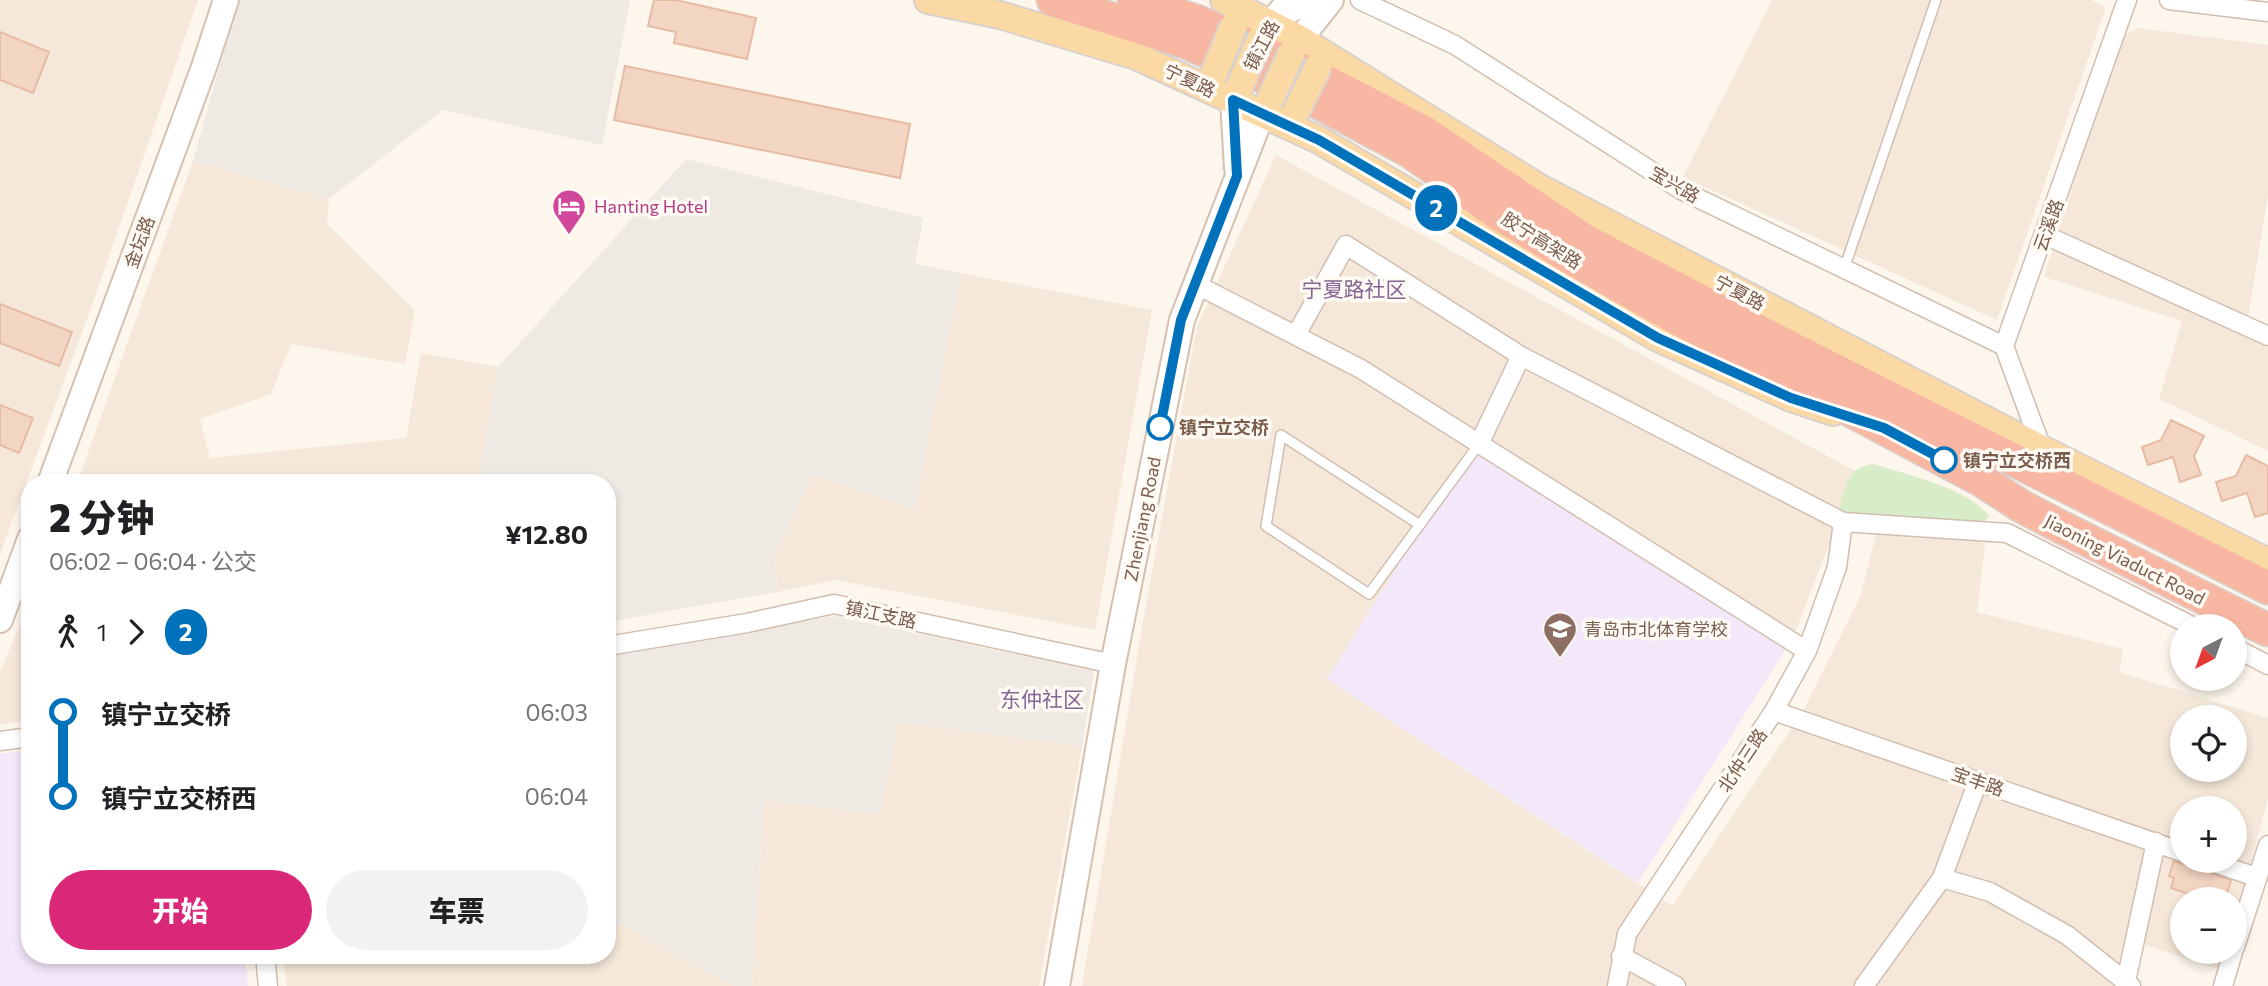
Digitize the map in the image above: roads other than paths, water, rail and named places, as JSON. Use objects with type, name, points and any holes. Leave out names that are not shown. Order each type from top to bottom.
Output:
[{"type":"highway","name":"胶宁高架路","points":[[1054,0],[1185,41],[1304,95],[1409,151],[1494,211],[1581,265],[1981,480],[2014,519]]},
{"type":"highway","name":"胶宁高架路","points":[[1134,0],[1199,22],[1313,75],[1424,132],[1586,241],[1770,337],[2259,571]]},
{"type":"highway","name":"Jiaoning Viaduct Road","points":[[2014,519],[2268,630]]},
{"type":"main road","name":"宁夏路","points":[[928,0],[1000,15],[1203,79],[1298,123],[1658,338],[1791,398],[1884,428]]},
{"type":"main road","name":"宁夏路","points":[[1228,9],[1327,63],[1540,188],[2042,449],[2259,571]]},
{"type":"main road","points":[[1203,79],[1228,9]]},
{"type":"main road","name":"镇江路","points":[[1236,94],[1265,31]]},
{"type":"main road","name":"Zhenjiang Road","points":[[1266,108],[1296,46]]},
{"type":"main road","points":[[1298,123],[1327,63]]},
{"type":"street","name":"金坛路","points":[[53,474],[204,67],[226,0]]},
{"type":"street","name":"镇江路","points":[[1265,31],[1290,0]]},
{"type":"street","points":[[1265,31],[1318,0]]},
{"type":"street","name":"Zhenjiang Road","points":[[1296,46],[1331,0]]},
{"type":"street","name":"宝兴路","points":[[1360,0],[1455,45],[1681,190],[2004,346]]},
{"type":"street","name":"云溪路","points":[[2004,346],[2127,0]]},
{"type":"street","points":[[2169,0],[2268,12]]},
{"type":"street","name":"镇江路","points":[[1236,94],[1237,176]]},
{"type":"street","name":"Zhenjiang Road","points":[[1057,986],[1113,664],[1181,320],[1266,108]]},
{"type":"street","points":[[2045,235],[2268,336]]},
{"type":"street","points":[[1296,335],[1346,245],[1521,356],[1843,522],[2014,519],[2172,614]]},
{"type":"street","points":[[1195,284],[1361,369],[1807,651]]},
{"type":"street","points":[[2004,346],[2042,449]]},
{"type":"street","points":[[1479,444],[1521,356]]},
{"type":"street","name":"北仲三路","points":[[1617,986],[1627,934],[1774,711],[1807,651],[1837,567],[1843,522]]},
{"type":"street","points":[[1,615],[21,563]]},
{"type":"street","name":"镇江支路","points":[[616,645],[747,623],[834,604],[1113,664]]},
{"type":"street","points":[[2247,654],[2268,665]]},
{"type":"street","name":"宝丰路","points":[[1774,711],[2170,847]]},
{"type":"street","points":[[0,741],[21,738]]},
{"type":"street","points":[[1864,986],[1942,878],[1978,781]]},
{"type":"street","points":[[1942,878],[1990,892],[2067,935],[2128,985],[2156,842]]},
{"type":"street","points":[[2247,907],[2268,845]]},
{"type":"street","points":[[2244,873],[2256,877]]},
{"type":"street","points":[[1621,956],[1676,986]]},
{"type":"street","points":[[266,964],[268,986]]},
{"type":"street","points":[[2223,986],[2230,964]]},
{"type":"lane","points":[[1844,269],[1936,0]]},
{"type":"lane","points":[[1420,525],[1281,435],[1266,526],[1369,594],[1420,525],[1479,444]]},
{"type":"place","name":"Hanting Hotel","points":[[569,236]]},
{"type":"place","name":"镇宁立交桥","points":[[1160,427]]},
{"type":"place","name":"镇宁立交桥西","points":[[1944,460]]},
{"type":"place","name":"青岛市北体育学校","points":[[1560,659]]},
{"type":"district","name":"宁夏路社区","points":[[1354,288]]},
{"type":"district","name":"东仲社区","points":[[1042,698]]}]
